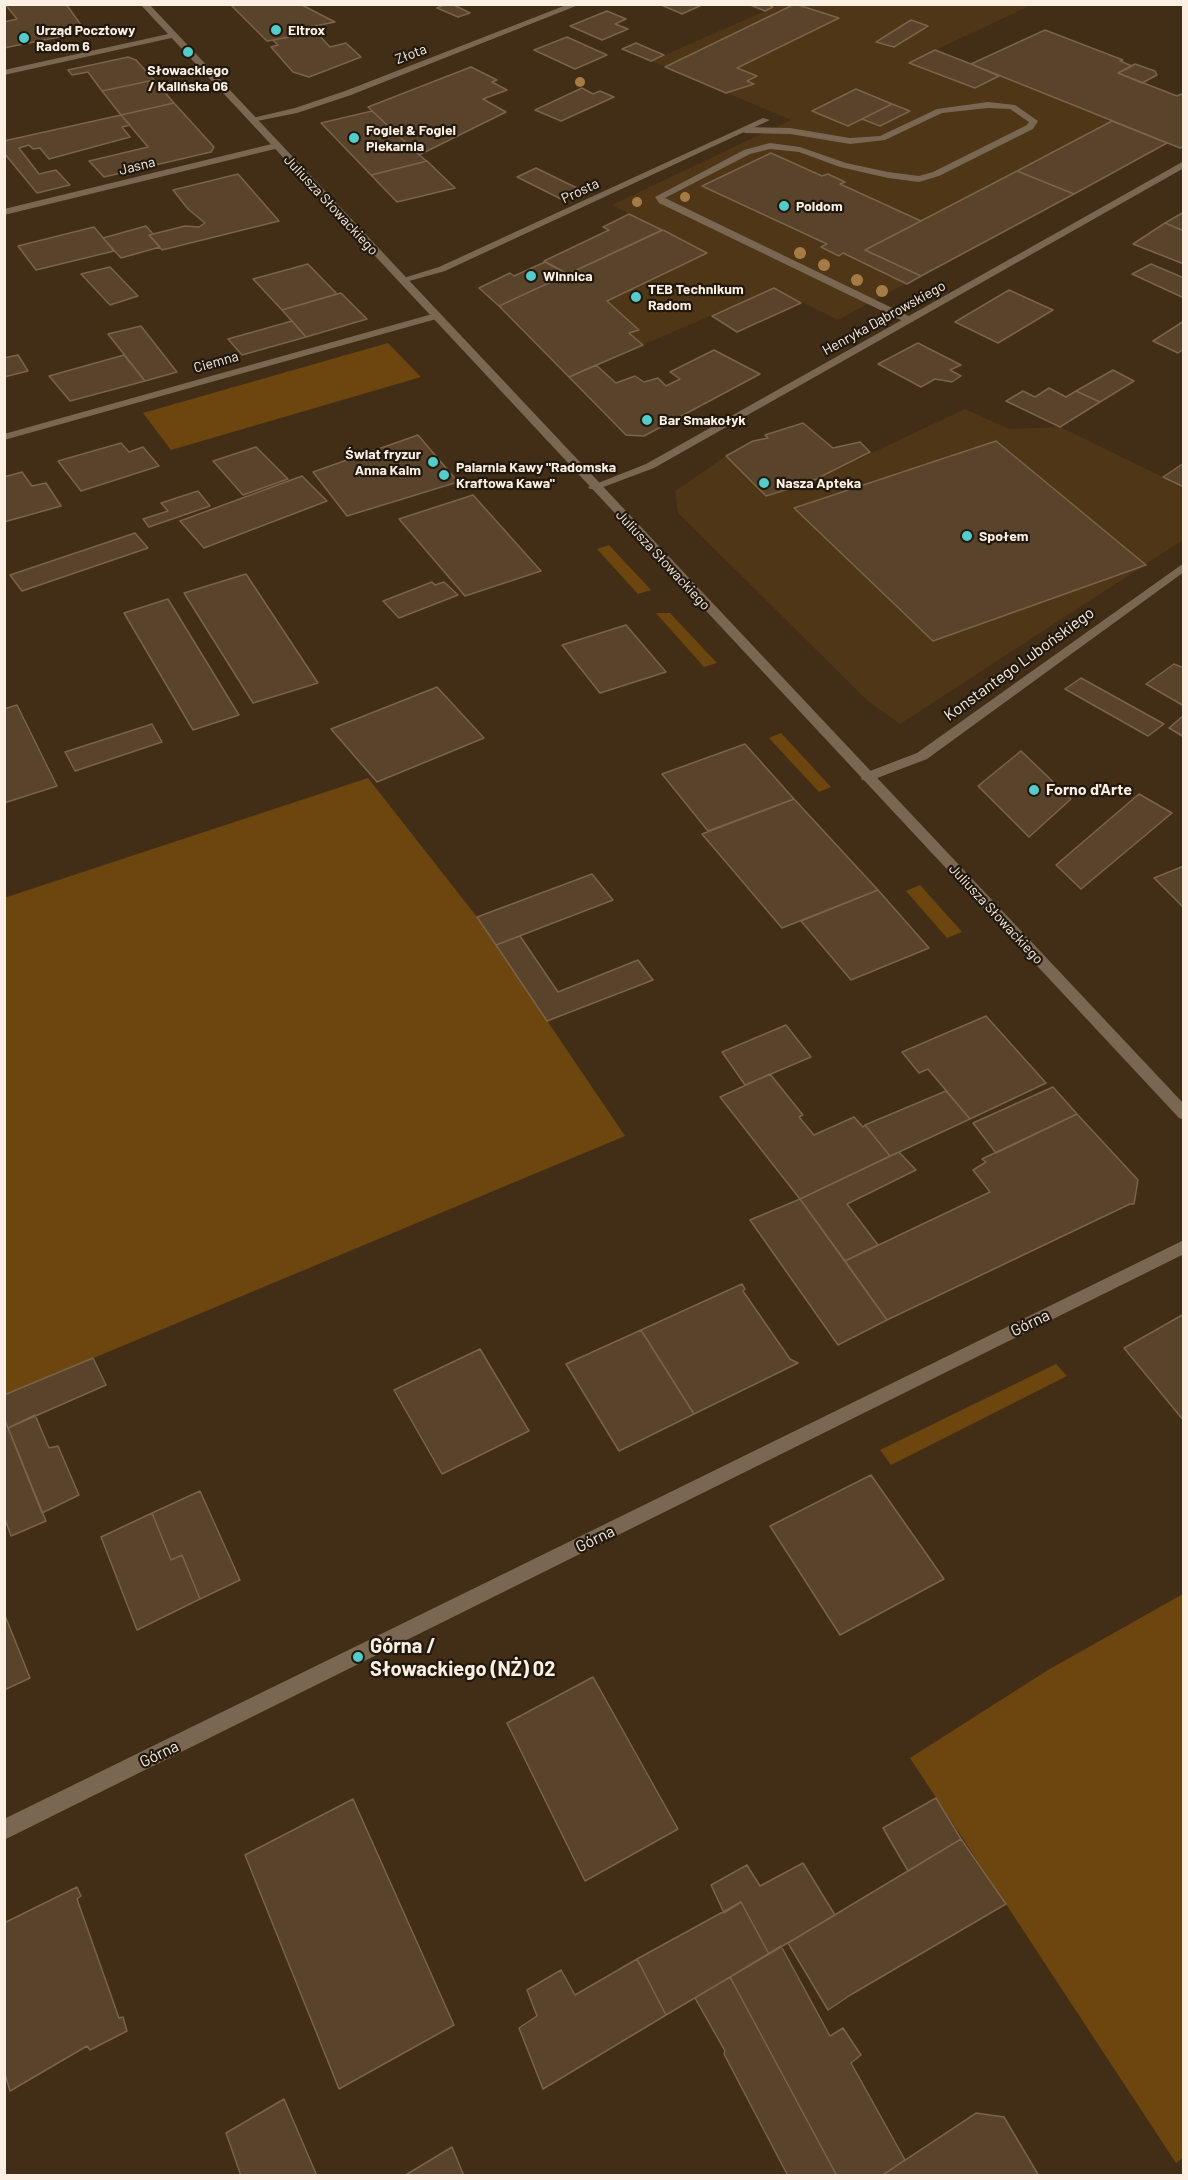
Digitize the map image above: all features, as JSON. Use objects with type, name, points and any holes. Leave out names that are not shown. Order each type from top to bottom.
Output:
[{"type":"street","name":"Juliusza Słowackiego","points":[[144,4],[594,487],[1184,1114]]},
{"type":"street","name":"Złota","points":[[252,119],[297,110],[348,93],[577,4]]},
{"type":"street","points":[[4,73],[173,35]]},
{"type":"street","points":[[745,130],[790,131],[850,141],[882,138],[940,111],[988,105],[1012,107],[1034,121],[1030,127],[936,174],[920,179],[888,175],[843,165],[800,150],[770,146],[747,152],[660,197],[662,201],[909,320]]},
{"type":"street","name":"Prosta","points":[[402,280],[441,269],[766,120]]},
{"type":"street","name":"Jasna","points":[[4,212],[276,146]]},
{"type":"street","name":"Henryka Dąbrowskiego","points":[[594,487],[650,466],[1184,165]]},
{"type":"street","name":"Ciemna","points":[[4,437],[436,316]]},
{"type":"street","name":"Konstantego Lubońskiego","points":[[867,777],[922,756],[1184,566]]},
{"type":"street","name":"Górna","points":[[4,1830],[358,1657],[1184,1246]]},
{"type":"shaded area","points":[[779,5],[1031,5],[936,50],[1167,143],[838,320],[774,288],[569,377],[499,306],[661,230],[612,205],[791,120],[651,61]]},
{"type":"shaded area","points":[[388,343],[421,377],[171,450],[143,413]]},
{"type":"shaded area","points":[[965,409],[1009,429],[1060,427],[1183,487],[1183,540],[900,724],[868,701],[678,513],[675,491],[726,456],[766,496],[808,483]]},
{"type":"shaded area","points":[[609,545],[651,590],[638,594],[597,549]]},
{"type":"shaded area","points":[[656,613],[670,613],[717,663],[704,667]]},
{"type":"shaded area","points":[[781,733],[831,787],[819,792],[769,738]]},
{"type":"shaded area","points":[[368,778],[477,917],[625,1136],[5,1395],[4,898]]},
{"type":"shaded area","points":[[920,885],[962,932],[947,938],[906,891]]},
{"type":"shaded area","points":[[1056,1364],[1067,1376],[891,1465],[880,1450]]},
{"type":"shaded area","points":[[1183,1594],[1183,2158],[1176,2163],[910,1758],[1048,1670]]},
{"type":"building","points":[[5,4],[66,4],[81,25],[54,30],[59,37],[4,48],[4,22],[17,19]]},
{"type":"building","points":[[230,4],[300,4],[335,22],[310,27],[317,32],[267,41]]},
{"type":"building","points":[[452,4],[470,13],[458,17],[437,8]]},
{"type":"building","points":[[659,4],[704,4],[682,14]]},
{"type":"building","points":[[748,4],[766,4],[773,7],[765,11]]},
{"type":"building","points":[[795,4],[839,18],[737,68],[757,76],[747,81],[754,84],[726,93],[665,67]]},
{"type":"building","points":[[607,11],[626,19],[615,24],[628,29],[602,40],[570,26]]},
{"type":"building","points":[[911,20],[928,26],[894,47],[876,42]]},
{"type":"building","points":[[1045,30],[1123,60],[1120,61],[1132,66],[1118,73],[1177,96],[1184,93],[1184,146],[1180,148],[971,64]]},
{"type":"building","points":[[316,32],[330,47],[346,43],[361,57],[309,77],[293,72],[271,47],[278,45],[273,40]]},
{"type":"building","points":[[567,37],[607,55],[575,69],[534,50]]},
{"type":"building","points":[[636,43],[664,55],[651,61],[622,49]]},
{"type":"building","points":[[935,50],[999,76],[975,88],[909,63]]},
{"type":"building","points":[[128,57],[136,60],[154,80],[102,91],[88,72],[72,75],[68,70]]},
{"type":"building","points":[[1135,64],[1155,71],[1157,75],[1142,83],[1118,73]]},
{"type":"building","points":[[471,67],[497,80],[492,82],[507,90],[483,99],[506,112],[419,155],[368,107]]},
{"type":"building","points":[[154,80],[174,103],[121,115],[102,91]]},
{"type":"building","points":[[582,88],[593,94],[600,91],[614,97],[561,121],[535,110]]},
{"type":"building","points":[[856,89],[892,104],[848,126],[812,111]]},
{"type":"building","points":[[174,103],[214,147],[211,152],[104,177],[89,161],[148,147],[121,115]]},
{"type":"building","points":[[892,104],[910,111],[880,126],[862,119]]},
{"type":"building","points":[[372,111],[427,161],[371,175],[321,123]]},
{"type":"building","points":[[121,115],[130,125],[122,127],[130,137],[49,159],[40,148],[33,149],[29,145],[19,148],[39,174],[56,170],[70,185],[37,193],[4,153],[4,141]]},
{"type":"building","points":[[1112,121],[1167,143],[1074,194],[1017,171]]},
{"type":"building","points":[[771,153],[822,176],[828,174],[845,182],[840,184],[921,221],[865,250],[921,276],[907,284],[843,253],[839,256],[821,247],[827,244],[702,186]]},
{"type":"building","points":[[427,161],[455,188],[397,202],[371,175]]},
{"type":"building","points":[[536,168],[583,191],[563,200],[517,177]]},
{"type":"building","points":[[1017,171],[1074,194],[921,276],[865,250]]},
{"type":"building","points":[[238,174],[279,221],[162,250],[149,235],[185,226],[199,227],[205,223],[188,209],[173,190]]},
{"type":"building","points":[[1184,212],[1184,231],[1165,223]]},
{"type":"building","points":[[629,214],[662,230],[568,274],[544,261],[609,230],[603,227]]},
{"type":"building","points":[[1165,223],[1184,231],[1184,264],[1133,244]]},
{"type":"building","points":[[146,226],[153,234],[149,235],[160,247],[121,258],[103,238]]},
{"type":"building","points":[[94,227],[114,251],[36,270],[18,246]]},
{"type":"building","name":"TEB Technikum Radom","points":[[663,230],[707,253],[607,301],[639,330],[629,333],[643,345],[569,377],[499,306]]},
{"type":"building","points":[[545,262],[568,274],[499,306],[479,288],[510,273],[514,276]]},
{"type":"building","points":[[308,264],[337,294],[282,310],[253,279]]},
{"type":"building","points":[[1151,264],[1184,278],[1184,298],[1132,274]]},
{"type":"building","points":[[110,267],[138,296],[110,305],[81,274]]},
{"type":"building","points":[[774,288],[801,303],[737,332],[712,316]]},
{"type":"building","points":[[1009,290],[1053,310],[998,343],[955,322]]},
{"type":"building","points":[[341,293],[367,319],[306,337],[282,310]]},
{"type":"building","points":[[292,321],[306,337],[242,355],[228,339]]},
{"type":"building","points":[[1184,321],[1184,349],[1178,353],[1153,341]]},
{"type":"building","points":[[141,326],[177,372],[145,381],[108,334]]},
{"type":"building","points":[[918,343],[961,365],[950,370],[961,376],[952,382],[935,379],[921,387],[878,364]]},
{"type":"building","points":[[714,350],[760,374],[644,436],[626,435],[569,377],[596,365],[616,383],[635,376],[644,382],[658,378],[666,386],[680,379],[670,372]]},
{"type":"building","points":[[18,355],[28,371],[4,377],[4,358]]},
{"type":"building","points":[[124,355],[145,381],[70,401],[49,376]]},
{"type":"building","points":[[1113,370],[1134,381],[1100,402],[1076,391]]},
{"type":"building","points":[[1049,388],[1066,397],[1076,391],[1100,402],[1060,427],[1006,401],[1023,391],[1035,397]]},
{"type":"building","points":[[803,423],[833,448],[860,442],[870,452],[808,483],[766,496],[726,456],[753,441],[768,438],[765,435]]},
{"type":"building","points":[[418,435],[458,482],[347,516],[313,472]]},
{"type":"building","name":"Społem","points":[[996,441],[1146,565],[933,641],[794,508]]},
{"type":"building","points":[[121,443],[129,452],[143,447],[159,466],[81,491],[58,461]]},
{"type":"building","points":[[256,447],[288,479],[243,495],[213,461]]},
{"type":"building","points":[[1184,463],[1184,487],[1163,477]]},
{"type":"building","points":[[22,472],[32,486],[46,483],[61,506],[4,522],[4,477]]},
{"type":"building","points":[[302,476],[327,501],[204,548],[180,521]]},
{"type":"building","points":[[198,491],[210,506],[149,527],[143,519],[168,511],[161,503]]},
{"type":"building","points":[[473,495],[541,571],[465,596],[399,519]]},
{"type":"building","points":[[135,533],[148,548],[22,591],[10,575]]},
{"type":"building","points":[[246,574],[318,683],[253,703],[184,593]]},
{"type":"building","points":[[432,582],[435,585],[444,582],[458,595],[399,618],[383,601]]},
{"type":"building","points":[[168,599],[239,715],[193,730],[124,613]]},
{"type":"building","points":[[626,625],[666,672],[600,693],[562,645]]},
{"type":"building","points":[[1174,664],[1184,668],[1184,706],[1146,684]]},
{"type":"building","points":[[1081,678],[1164,724],[1148,736],[1065,689]]},
{"type":"building","points":[[437,687],[484,738],[377,782],[331,729]]},
{"type":"building","points":[[17,705],[57,786],[4,803],[4,709]]},
{"type":"building","points":[[1184,715],[1184,737],[1169,728]]},
{"type":"building","points":[[152,724],[162,742],[75,771],[65,752]]},
{"type":"building","points":[[745,744],[794,799],[708,831],[662,774]]},
{"type":"building","points":[[1021,751],[1071,799],[1029,837],[978,786]]},
{"type":"building","points":[[1139,794],[1172,813],[1081,889],[1056,865]]},
{"type":"building","points":[[794,799],[878,890],[782,928],[702,834]]},
{"type":"building","points":[[1184,866],[1184,908],[1154,878]]},
{"type":"building","points":[[592,874],[613,900],[496,945],[477,917]]},
{"type":"building","points":[[878,890],[929,948],[851,980],[801,921]]},
{"type":"building","points":[[520,936],[558,992],[638,960],[653,980],[547,1021],[496,945]]},
{"type":"building","points":[[986,1016],[1046,1083],[970,1119],[928,1069],[919,1073],[902,1052]]},
{"type":"building","points":[[786,1025],[811,1057],[745,1085],[722,1052]]},
{"type":"building","points":[[770,1074],[803,1115],[799,1117],[814,1135],[854,1117],[863,1127],[865,1125],[890,1156],[800,1199],[720,1097]]},
{"type":"building","points":[[1053,1087],[1077,1114],[996,1153],[973,1123]]},
{"type":"building","points":[[946,1091],[970,1119],[890,1156],[865,1125]]},
{"type":"building","points":[[1077,1114],[1138,1180],[1134,1204],[887,1320],[845,1261],[990,1192],[973,1170],[986,1162],[982,1159]]},
{"type":"building","points":[[899,1152],[916,1170],[847,1204],[878,1245],[845,1261],[800,1199]]},
{"type":"building","points":[[800,1199],[887,1320],[838,1345],[750,1220]]},
{"type":"building","points":[[742,1284],[745,1289],[743,1291],[790,1359],[798,1363],[694,1414],[641,1330]]},
{"type":"building","points":[[1184,1314],[1184,1421],[1124,1348]]},
{"type":"building","points":[[641,1330],[694,1414],[619,1451],[566,1364]]},
{"type":"building","points":[[480,1349],[529,1431],[442,1474],[394,1390]]},
{"type":"building","points":[[93,1358],[106,1385],[8,1428],[4,1418],[4,1395]]},
{"type":"building","points":[[35,1415],[49,1448],[58,1446],[79,1495],[42,1513],[8,1428]]},
{"type":"building","points":[[4,1418],[46,1521],[11,1536],[4,1516]]},
{"type":"building","points":[[871,1475],[944,1579],[840,1635],[770,1526]]},
{"type":"building","points":[[200,1491],[240,1580],[200,1599],[182,1555],[171,1560],[152,1513]]},
{"type":"building","points":[[152,1513],[171,1560],[182,1555],[200,1599],[137,1630],[101,1537]]},
{"type":"building","points":[[4,1613],[30,1678],[4,1690]]},
{"type":"building","points":[[593,1677],[678,1829],[585,1881],[507,1723]]},
{"type":"building","points":[[936,1798],[961,1839],[908,1871],[883,1828]]},
{"type":"building","points":[[353,1799],[454,2025],[339,2089],[245,1855]]},
{"type":"building","points":[[961,1839],[1006,1904],[828,2010],[788,1943]]},
{"type":"building","points":[[803,1863],[835,1915],[769,1954],[741,1902],[724,1913],[711,1885],[747,1865],[760,1886]]},
{"type":"building","points":[[77,1887],[81,1896],[77,1899],[119,2018],[123,2017],[127,2031],[90,2050],[87,2046],[10,2091],[4,2071],[4,1923]]},
{"type":"building","points":[[741,1902],[769,1954],[666,2015],[637,1959]]},
{"type":"building","points":[[781,1946],[830,2036],[843,2028],[861,2055],[851,2063],[905,2160],[881,2176],[837,2176],[730,1977]]},
{"type":"building","points":[[637,1959],[666,2015],[543,2089],[519,2028],[537,2016],[527,1990],[561,1970],[575,1995]]},
{"type":"building","points":[[730,1977],[837,2176],[788,2176],[724,2054],[725,2051],[695,1998]]},
{"type":"building","points":[[284,2099],[317,2176],[241,2176],[226,2133]]},
{"type":"building","points":[[976,2113],[1004,2117],[1039,2176],[881,2176]]},
{"type":"building","points":[[452,2147],[464,2176],[404,2176]]},
{"type":"place","name":"Eltrox","points":[[276,30]]},
{"type":"place","name":"Urząd Pocztowy Radom 6","points":[[24,38]]},
{"type":"place","name":"Słowackiego / Kalińska 06","points":[[188,52]]},
{"type":"place","name":"Fogiel & Fogiel Piekarnia","points":[[354,138]]},
{"type":"place","name":"Poldom","points":[[784,206]]},
{"type":"place","name":"Winnica","points":[[531,276]]},
{"type":"place","name":"TEB Technikum Radom","points":[[636,297]]},
{"type":"place","name":"Bar Smakołyk","points":[[647,420]]},
{"type":"place","name":"Świat fryzur Anna Kaim","points":[[433,462]]},
{"type":"place","name":"Palarnia Kawy \"Radomska Kraftowa Kawa\"","points":[[444,475]]},
{"type":"place","name":"Nasza Apteka","points":[[764,483]]},
{"type":"place","name":"Społem","points":[[967,536]]},
{"type":"place","name":"Forno d'Arte","points":[[1034,790]]},
{"type":"place","name":"Górna / Słowackiego (NŻ) 02","points":[[358,1657]]}]
